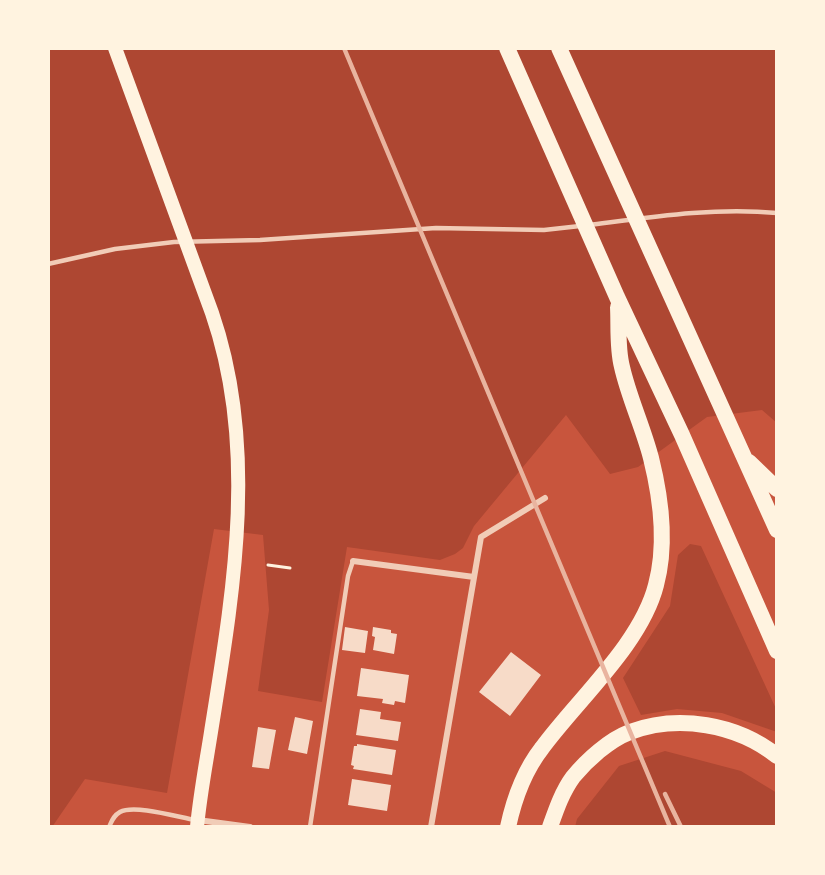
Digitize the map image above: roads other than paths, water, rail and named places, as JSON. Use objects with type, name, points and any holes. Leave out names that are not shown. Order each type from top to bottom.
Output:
[{"type":"highway","points":[[507,48],[777,651]]},
{"type":"highway","points":[[559,48],[777,530]]},
{"type":"highway","points":[[508,827],[523,780],[540,749],[634,635],[657,584],[661,552],[661,509],[651,458],[621,365],[617,297]]},
{"type":"highway","points":[[742,456],[777,489]]},
{"type":"highway","points":[[550,827],[558,805],[573,778],[608,744],[629,732],[664,723],[712,726],[764,746],[777,756]]},
{"type":"main road","points":[[116,48],[224,346],[232,387],[238,450],[238,526],[218,686],[197,823]]},
{"type":"street","points":[[431,827],[481,537],[545,498]]},
{"type":"street","points":[[353,561],[474,577]]},
{"type":"street","points":[[197,823],[250,827]]},
{"type":"lane","points":[[48,264],[107,251],[174,242],[272,239],[436,228],[544,230],[692,213],[747,211],[777,213]]},
{"type":"lane","points":[[310,827],[348,576],[353,561]]},
{"type":"lane","points":[[109,827],[113,817],[128,810],[197,823]]},
{"type":"railway","points":[[344,48],[670,827]]},
{"type":"railway","points":[[665,794],[681,827]]}]
